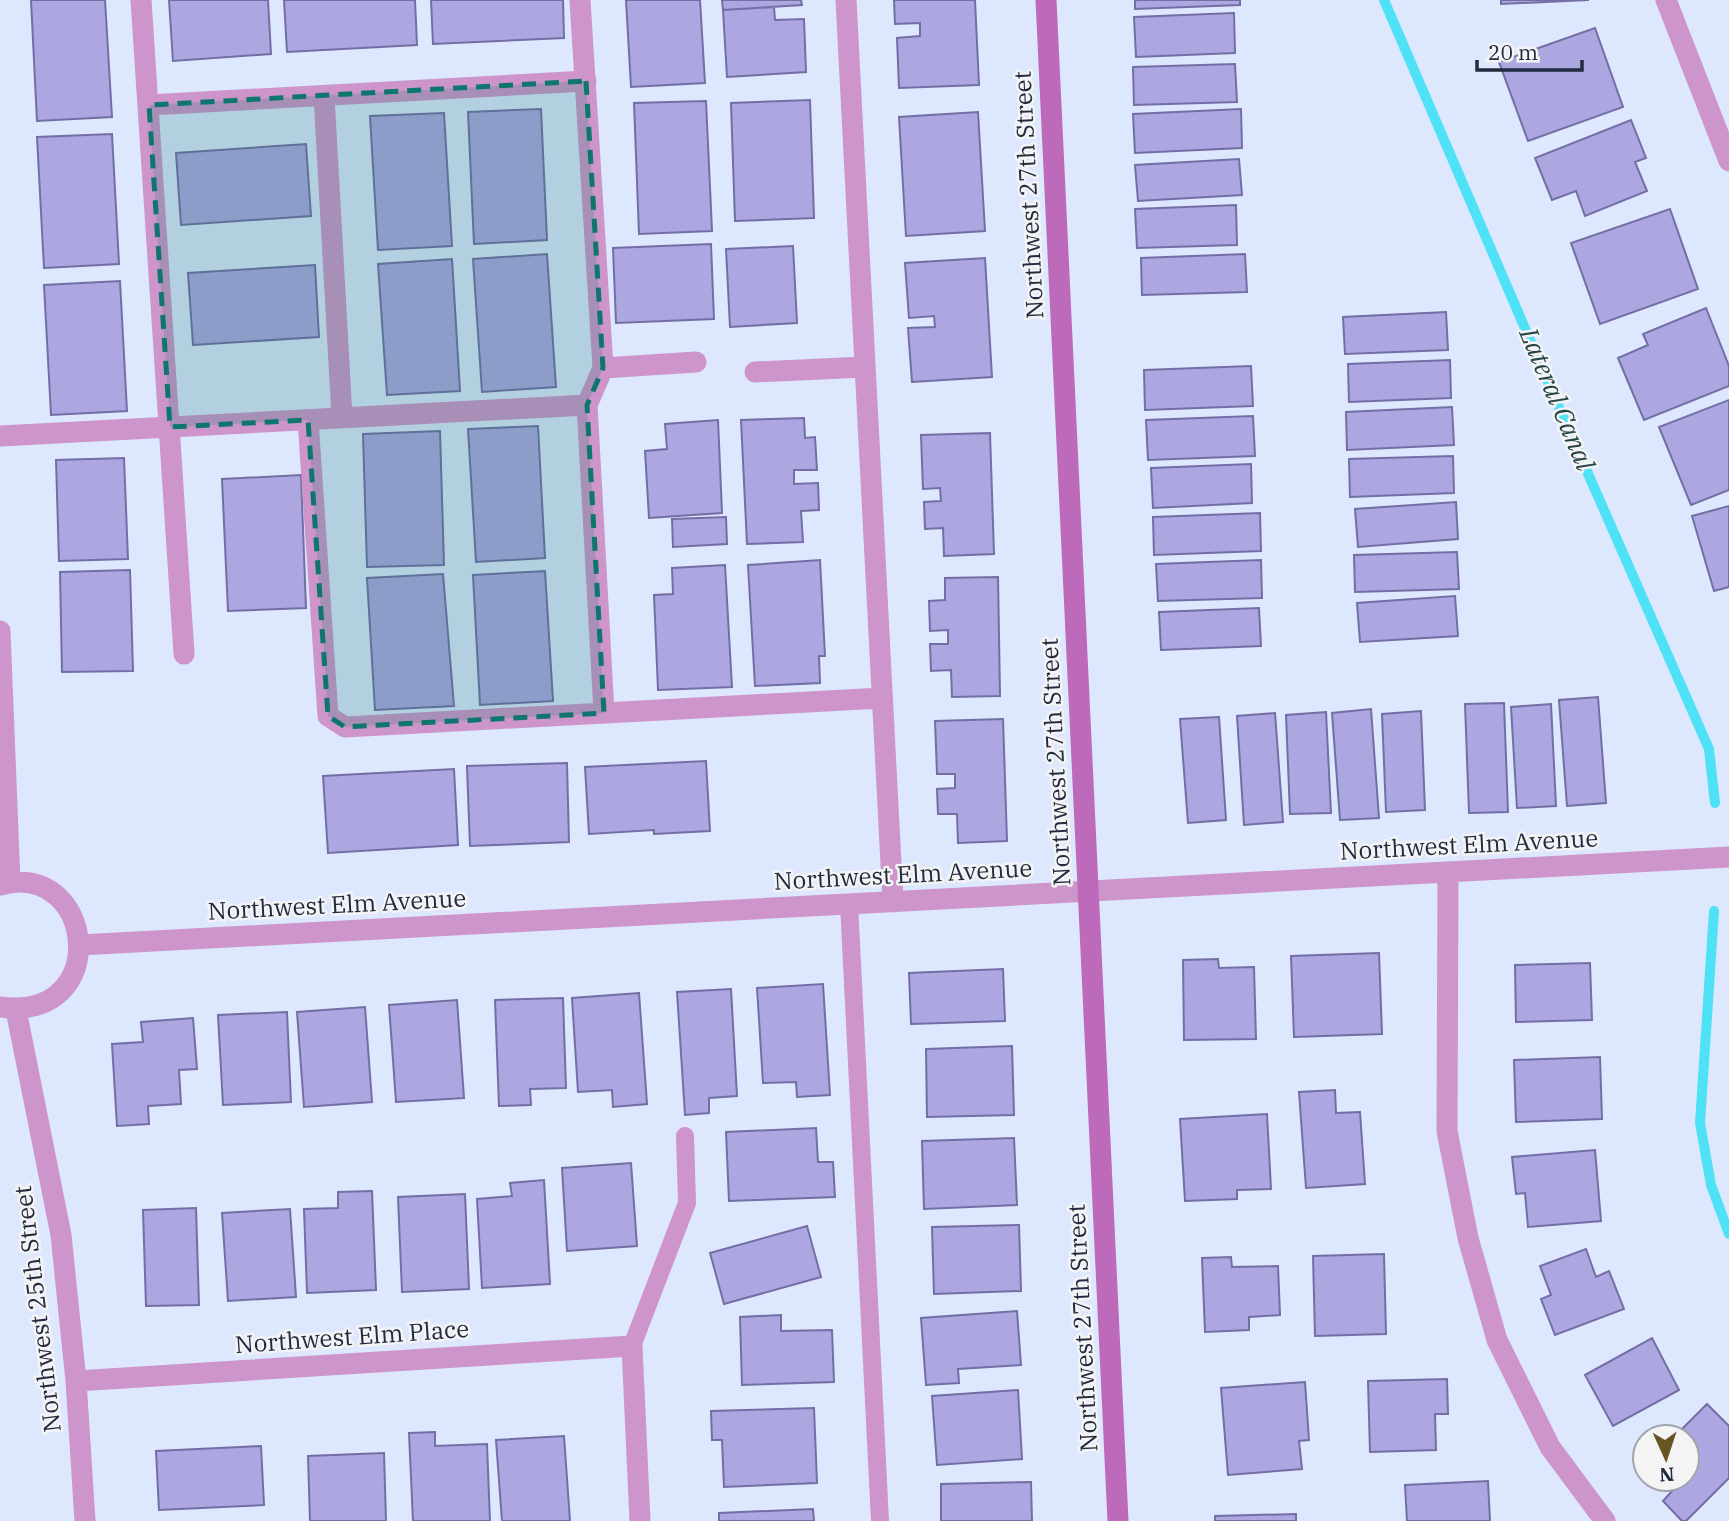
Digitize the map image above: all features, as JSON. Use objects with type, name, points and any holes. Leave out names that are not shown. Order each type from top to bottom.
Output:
[{"type":"street","points":[[141,0],[184,654]]},
{"type":"street","points":[[580,0],[603,368],[587,405],[604,713]]},
{"type":"street","points":[[846,0],[892,902]]},
{"type":"street","name":"Northwest 27th Street","points":[[1046,0],[1118,1521]]},
{"type":"street","points":[[1666,0],[1729,161]]},
{"type":"street","points":[[149,105],[586,81]]},
{"type":"street","points":[[324,96],[342,417]]},
{"type":"street","points":[[603,368],[696,362]]},
{"type":"street","points":[[755,372],[865,367]]},
{"type":"street","points":[[0,436],[587,405]]},
{"type":"street","points":[[308,420],[328,716],[345,727],[882,698]]},
{"type":"street","points":[[0,631],[5,883],[31,884],[51,892],[66,906],[76,924],[80,945],[77,964],[68,982],[54,997],[36,1006],[8,1009]]},
{"type":"street","name":"Northwest Elm Avenue","points":[[80,945],[1729,857]]},
{"type":"street","points":[[1448,872],[1447,1131],[1468,1238],[1497,1340],[1550,1447],[1605,1521]]},
{"type":"street","name":"Northwest 25th Street","points":[[8,1009],[61,1235],[76,1381],[85,1521]]},
{"type":"street","points":[[632,1346],[640,1521]]},
{"type":"street","name":"Northwest Elm Place","points":[[76,1381],[632,1346]]},
{"type":"lane","points":[[849,904],[880,1521]]},
{"type":"lane","points":[[632,1346],[687,1203],[685,1136]]},
{"type":"highlighted area","points":[[586,81],[603,368],[587,405],[604,713],[345,727],[328,716],[308,420],[170,427],[149,105]]},
{"type":"building","points":[[31,0],[105,0],[112,117],[37,121]]},
{"type":"building","points":[[169,0],[268,0],[271,54],[173,61]]},
{"type":"building","points":[[284,0],[415,0],[417,45],[287,52]]},
{"type":"building","points":[[431,0],[563,0],[564,38],[433,44]]},
{"type":"building","points":[[626,0],[700,0],[705,83],[631,87]]},
{"type":"building","points":[[722,0],[801,0],[802,5],[723,10]]},
{"type":"building","points":[[894,0],[975,0],[979,85],[899,88],[897,38],[920,36],[920,23],[895,24]]},
{"type":"building","points":[[1135,0],[1240,0],[1240,5],[1135,9]]},
{"type":"building","points":[[1501,0],[1589,0],[1501,4]]},
{"type":"building","points":[[774,7],[775,20],[804,19],[806,72],[727,77],[723,10]]},
{"type":"building","points":[[1234,13],[1235,53],[1136,57],[1134,17]]},
{"type":"building","points":[[1595,28],[1623,107],[1528,141],[1499,62]]},
{"type":"building","points":[[1235,64],[1237,102],[1134,105],[1133,67]]},
{"type":"building","points":[[810,100],[814,218],[735,221],[731,103]]},
{"type":"building","points":[[706,101],[712,231],[639,234],[634,103]]},
{"type":"building","points":[[541,109],[547,240],[474,244],[468,112]]},
{"type":"building","points":[[1241,109],[1242,148],[1135,153],[1133,114]]},
{"type":"building","points":[[978,112],[985,231],[906,236],[899,117]]},
{"type":"building","points":[[444,113],[452,246],[378,250],[370,116]]},
{"type":"building","points":[[1631,120],[1646,158],[1635,162],[1647,191],[1585,216],[1576,191],[1552,200],[1535,158]]},
{"type":"building","points":[[112,134],[119,264],[44,268],[37,137]]},
{"type":"building","points":[[306,144],[311,216],[181,225],[176,153]]},
{"type":"building","points":[[1239,159],[1242,195],[1138,201],[1135,165]]},
{"type":"building","points":[[1236,205],[1237,245],[1137,248],[1135,209]]},
{"type":"building","points":[[1670,209],[1698,289],[1600,324],[1571,243]]},
{"type":"building","points":[[711,244],[714,319],[616,323],[613,248]]},
{"type":"building","points":[[793,246],[797,323],[730,327],[726,249]]},
{"type":"building","points":[[547,254],[556,387],[482,392],[473,259]]},
{"type":"building","points":[[1245,254],[1247,292],[1142,295],[1141,258]]},
{"type":"building","points":[[985,258],[992,377],[912,382],[908,328],[935,327],[934,316],[909,318],[905,263]]},
{"type":"building","points":[[452,259],[460,391],[387,395],[378,264]]},
{"type":"building","points":[[315,265],[319,337],[193,345],[188,273]]},
{"type":"building","points":[[120,281],[127,411],[51,415],[44,285]]},
{"type":"building","points":[[1706,308],[1729,366],[1729,386],[1644,420],[1618,358],[1648,345],[1643,334]]},
{"type":"building","points":[[1446,312],[1448,350],[1345,354],[1343,317]]},
{"type":"building","points":[[1450,360],[1451,398],[1349,402],[1348,364]]},
{"type":"building","points":[[1251,366],[1253,406],[1145,410],[1144,370]]},
{"type":"building","points":[[1729,400],[1729,490],[1691,505],[1659,427]]},
{"type":"building","points":[[1452,407],[1454,445],[1347,450],[1346,412]]},
{"type":"building","points":[[1253,416],[1255,456],[1148,460],[1146,420]]},
{"type":"building","points":[[804,418],[805,438],[815,437],[817,470],[794,470],[794,484],[818,483],[819,510],[801,511],[803,542],[747,544],[741,420]]},
{"type":"building","points":[[718,420],[722,513],[649,518],[645,451],[667,449],[665,424]]},
{"type":"building","points":[[538,426],[545,558],[476,562],[468,429]]},
{"type":"building","points":[[440,431],[444,565],[367,567],[363,434]]},
{"type":"building","points":[[990,433],[994,554],[944,556],[943,528],[925,529],[924,502],[941,501],[940,488],[923,489],[921,435]]},
{"type":"building","points":[[1453,456],[1454,493],[1350,497],[1349,459]]},
{"type":"building","points":[[124,458],[128,559],[59,561],[56,460]]},
{"type":"building","points":[[1251,464],[1252,503],[1153,508],[1151,468]]},
{"type":"building","points":[[301,475],[306,608],[228,611],[222,479]]},
{"type":"building","points":[[1456,502],[1458,539],[1358,547],[1355,509]]},
{"type":"building","points":[[1729,506],[1729,587],[1714,591],[1692,516]]},
{"type":"building","points":[[1260,513],[1261,551],[1154,555],[1153,517]]},
{"type":"building","points":[[726,517],[727,544],[673,547],[672,519]]},
{"type":"building","points":[[1457,552],[1459,589],[1355,592],[1354,555]]},
{"type":"building","points":[[820,560],[825,656],[819,656],[820,683],[755,686],[748,565]]},
{"type":"building","points":[[1261,560],[1262,598],[1158,601],[1156,564]]},
{"type":"building","points":[[725,565],[732,687],[658,690],[654,595],[673,594],[672,568]]},
{"type":"building","points":[[130,570],[133,671],[62,672],[60,572]]},
{"type":"building","points":[[545,571],[553,701],[480,705],[473,575]]},
{"type":"building","points":[[443,574],[454,706],[375,710],[367,578]]},
{"type":"building","points":[[998,577],[1000,696],[952,697],[951,670],[931,671],[930,644],[948,644],[948,630],[930,631],[929,601],[945,600],[945,578]]},
{"type":"building","points":[[1455,596],[1458,636],[1360,642],[1357,603]]},
{"type":"building","points":[[1259,608],[1261,646],[1161,650],[1159,612]]},
{"type":"building","points":[[1598,697],[1606,803],[1567,806],[1559,700]]},
{"type":"building","points":[[1504,703],[1508,812],[1469,813],[1465,704]]},
{"type":"building","points":[[1551,704],[1556,806],[1517,808],[1511,707]]},
{"type":"building","points":[[1371,709],[1379,818],[1340,820],[1332,713]]},
{"type":"building","points":[[1421,711],[1425,810],[1386,812],[1382,714]]},
{"type":"building","points":[[1326,712],[1331,813],[1290,814],[1286,715]]},
{"type":"building","points":[[1275,713],[1283,822],[1244,825],[1237,716]]},
{"type":"building","points":[[1219,717],[1226,820],[1188,823],[1180,719]]},
{"type":"building","points":[[1003,719],[1007,841],[958,843],[957,814],[938,814],[937,789],[955,788],[955,774],[937,774],[935,721]]},
{"type":"building","points":[[706,761],[710,831],[654,834],[654,830],[589,834],[585,767]]},
{"type":"building","points":[[567,763],[569,842],[470,846],[467,766]]},
{"type":"building","points":[[454,769],[458,845],[328,853],[323,776]]},
{"type":"building","points":[[1379,953],[1382,1034],[1294,1037],[1291,956]]},
{"type":"building","points":[[1218,959],[1219,968],[1254,967],[1256,1039],[1184,1040],[1183,960]]},
{"type":"building","points":[[1590,963],[1592,1020],[1516,1022],[1515,965]]},
{"type":"building","points":[[1003,969],[1005,1021],[911,1024],[909,973]]},
{"type":"building","points":[[823,984],[830,1095],[797,1097],[796,1082],[763,1083],[757,988]]},
{"type":"building","points":[[731,989],[737,1096],[709,1098],[709,1113],[685,1115],[677,992]]},
{"type":"building","points":[[639,993],[647,1104],[613,1107],[612,1090],[578,1092],[572,998]]},
{"type":"building","points":[[563,998],[566,1088],[530,1089],[531,1105],[499,1106],[495,1000]]},
{"type":"building","points":[[457,1000],[464,1098],[396,1102],[389,1005]]},
{"type":"building","points":[[365,1007],[372,1102],[304,1107],[297,1012]]},
{"type":"building","points":[[287,1012],[291,1102],[223,1105],[218,1015]]},
{"type":"building","points":[[193,1018],[197,1069],[179,1070],[181,1104],[148,1106],[149,1124],[117,1126],[112,1044],[143,1042],[141,1022]]},
{"type":"building","points":[[1012,1046],[1014,1115],[927,1117],[926,1049]]},
{"type":"building","points":[[1600,1057],[1602,1119],[1516,1122],[1514,1060]]},
{"type":"building","points":[[1335,1090],[1336,1113],[1360,1112],[1365,1184],[1306,1188],[1299,1092]]},
{"type":"building","points":[[1267,1114],[1271,1189],[1237,1190],[1237,1199],[1185,1201],[1180,1119]]},
{"type":"building","points":[[816,1128],[818,1162],[833,1162],[835,1197],[729,1201],[726,1132]]},
{"type":"building","points":[[1014,1138],[1017,1205],[924,1209],[922,1141]]},
{"type":"building","points":[[1595,1150],[1601,1221],[1528,1227],[1525,1193],[1516,1194],[1512,1157]]},
{"type":"building","points":[[631,1163],[637,1246],[567,1251],[562,1168]]},
{"type":"building","points":[[544,1180],[550,1284],[482,1288],[477,1199],[512,1196],[510,1183]]},
{"type":"building","points":[[372,1191],[376,1290],[307,1293],[304,1209],[338,1208],[338,1192]]},
{"type":"building","points":[[465,1194],[469,1289],[402,1292],[398,1197]]},
{"type":"building","points":[[196,1208],[199,1305],[146,1306],[143,1210]]},
{"type":"building","points":[[290,1209],[296,1297],[228,1301],[222,1213]]},
{"type":"building","points":[[1019,1225],[1021,1291],[934,1294],[932,1227]]},
{"type":"building","points":[[807,1226],[821,1277],[724,1304],[710,1253]]},
{"type":"building","points":[[1586,1249],[1596,1277],[1609,1271],[1624,1309],[1555,1335],[1541,1299],[1551,1295],[1540,1266]]},
{"type":"building","points":[[1384,1254],[1386,1334],[1315,1336],[1313,1256]]},
{"type":"building","points":[[1231,1257],[1232,1267],[1278,1266],[1280,1315],[1249,1317],[1249,1330],[1205,1332],[1202,1258]]},
{"type":"building","points":[[1017,1311],[1021,1365],[958,1369],[959,1383],[926,1385],[921,1318]]},
{"type":"building","points":[[781,1315],[781,1331],[832,1330],[834,1382],[742,1385],[740,1317]]},
{"type":"building","points":[[1652,1338],[1679,1390],[1613,1426],[1585,1375]]},
{"type":"building","points":[[1447,1379],[1448,1414],[1435,1414],[1436,1450],[1370,1452],[1368,1381]]},
{"type":"building","points":[[1305,1382],[1309,1440],[1299,1441],[1302,1469],[1228,1475],[1221,1388]]},
{"type":"building","points":[[1018,1390],[1022,1459],[937,1465],[932,1396]]},
{"type":"building","points":[[1707,1404],[1729,1426],[1729,1478],[1686,1521],[1682,1521],[1663,1501],[1670,1493],[1701,1493],[1701,1423],[1688,1423]]},
{"type":"building","points":[[814,1408],[817,1483],[724,1487],[722,1440],[712,1440],[711,1411]]},
{"type":"building","points":[[435,1432],[435,1446],[487,1444],[490,1521],[413,1521],[409,1433]]},
{"type":"building","points":[[564,1436],[570,1521],[502,1521],[496,1440]]},
{"type":"building","points":[[261,1446],[264,1505],[159,1510],[156,1451]]},
{"type":"building","points":[[384,1453],[386,1521],[310,1521],[308,1456]]},
{"type":"building","points":[[1488,1481],[1490,1521],[1407,1521],[1405,1485]]},
{"type":"building","points":[[1031,1482],[1032,1521],[941,1521],[941,1484]]},
{"type":"building","points":[[813,1509],[814,1521],[719,1521],[719,1513]]},
{"type":"building","points":[[1296,1514],[1296,1521],[1215,1521],[1215,1516]]},
{"type":"waterway","name":"Lateral Canal","points":[[1384,0],[1709,749],[1715,803]]},
{"type":"waterway","name":"Lateral Canal","points":[[1714,911],[1700,1123],[1711,1185],[1729,1234]]}]
